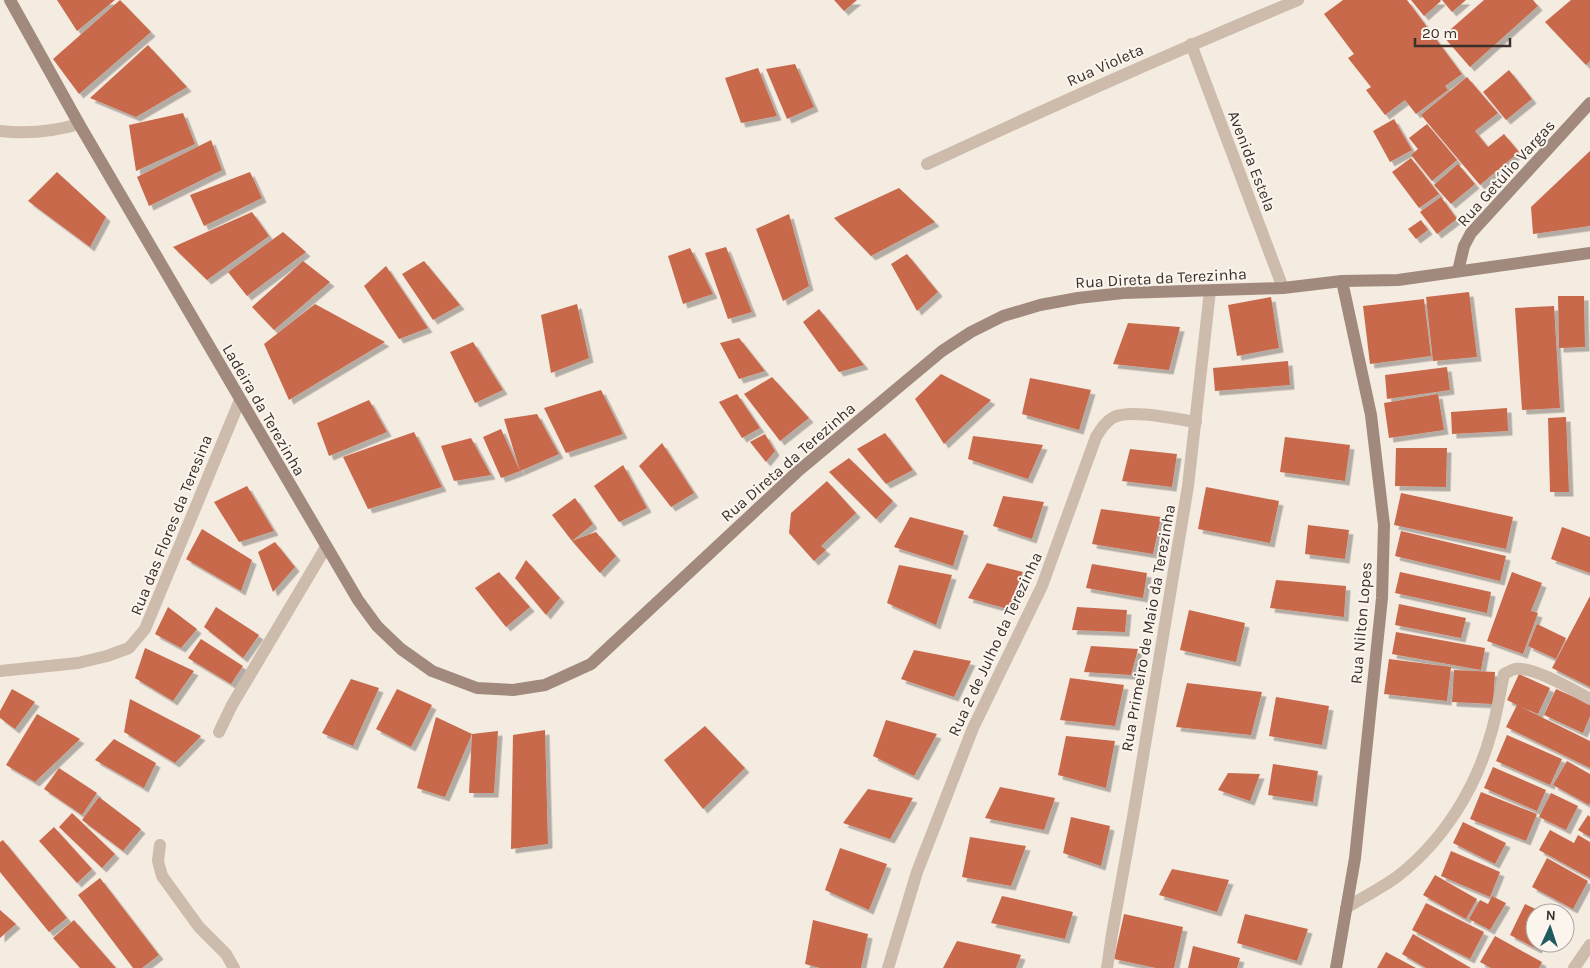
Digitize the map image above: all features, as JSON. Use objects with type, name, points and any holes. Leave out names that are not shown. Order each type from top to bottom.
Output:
[{"type":"main road","name":"Ladeira da Terezinha","points":[[10,0],[79,124],[326,547],[358,600],[377,626],[401,649],[432,671],[477,688],[513,690],[545,685],[592,664]]},
{"type":"main road","name":"Rua Getúlio Vargas","points":[[1458,271],[1464,246],[1471,233],[1590,103]]},
{"type":"main road","name":"Rua Direta da Terezinha","points":[[592,664],[796,472],[942,351],[972,332],[1003,316],[1040,305],[1078,298],[1124,293],[1282,288],[1342,282],[1398,280],[1590,253]]},
{"type":"main road","name":"Rua Nilton Lopes","points":[[1336,968],[1355,858],[1382,598],[1384,525],[1370,415],[1342,282]]},
{"type":"street","name":"Rua Violeta","points":[[927,164],[1071,97],[1191,44],[1298,0]]},
{"type":"street","name":"Avenida Estela","points":[[1191,44],[1282,288]]},
{"type":"street","points":[[0,131],[18,133],[38,132],[59,130],[79,124]]},
{"type":"street","name":"Rua Primeiro de Maio da Terezinha","points":[[1107,968],[1188,486],[1210,291]]},
{"type":"street","name":"Rua das Flores da Teresina","points":[[0,671],[78,663],[107,656],[129,648],[145,630],[240,400]]},
{"type":"street","name":"Rua 2 de Julho da Terezinha","points":[[888,968],[917,872],[973,728],[1042,586],[1096,437],[1102,426],[1114,417],[1128,414],[1196,422]]},
{"type":"street","points":[[219,732],[232,705],[326,547]]},
{"type":"street","points":[[1346,908],[1397,876],[1427,850],[1451,820],[1483,759],[1492,732],[1504,674],[1513,669],[1536,672],[1590,699]]},
{"type":"street","points":[[160,845],[158,860],[162,876],[199,927],[226,954],[234,968]]},
{"type":"street","points":[[1574,968],[1590,945]]},
{"type":"building","points":[[57,0],[115,0],[77,31]]},
{"type":"building","points":[[120,0],[151,32],[79,94],[53,59]]},
{"type":"building","points":[[834,0],[857,0],[844,11]]},
{"type":"building","points":[[1343,0],[1407,0],[1462,74],[1445,86],[1448,90],[1416,114],[1405,100],[1385,115],[1366,90],[1371,87],[1348,58],[1354,54],[1324,14]]},
{"type":"building","points":[[1411,0],[1440,0],[1441,1],[1424,16]]},
{"type":"building","points":[[1442,0],[1466,0],[1452,12]]},
{"type":"building","points":[[1484,0],[1533,0],[1538,6],[1470,67],[1443,36]]},
{"type":"building","points":[[1571,0],[1590,0],[1590,61],[1586,65],[1545,22]]},
{"type":"building","points":[[148,45],[187,87],[136,117],[90,98]]},
{"type":"building","points":[[795,64],[814,107],[787,119],[766,69]]},
{"type":"building","points":[[758,68],[777,116],[741,123],[725,78]]},
{"type":"building","points":[[1509,70],[1532,99],[1506,120],[1483,92]]},
{"type":"building","points":[[1467,77],[1498,113],[1475,131],[1488,147],[1504,134],[1519,152],[1480,185],[1421,115]]},
{"type":"building","points":[[183,113],[195,144],[136,171],[129,125]]},
{"type":"building","points":[[1394,119],[1412,150],[1390,162],[1373,131]]},
{"type":"building","points":[[1427,124],[1457,160],[1432,181],[1411,155],[1418,149],[1409,138]]},
{"type":"building","points":[[211,140],[222,170],[149,206],[137,177]]},
{"type":"building","points":[[1590,151],[1590,226],[1533,234],[1531,207]]},
{"type":"building","points":[[1411,158],[1439,194],[1419,208],[1392,172]]},
{"type":"building","points":[[1458,164],[1475,184],[1451,204],[1434,185]]},
{"type":"building","points":[[57,172],[106,217],[90,247],[28,201]]},
{"type":"building","points":[[250,172],[262,198],[204,226],[190,195]]},
{"type":"building","points":[[899,188],[935,222],[871,256],[834,218]]},
{"type":"building","points":[[1441,197],[1457,219],[1437,234],[1420,212]]},
{"type":"building","points":[[252,212],[269,236],[207,280],[173,247]]},
{"type":"building","points":[[789,214],[809,286],[783,301],[756,229]]},
{"type":"building","points":[[1421,220],[1428,230],[1416,239],[1408,229]]},
{"type":"building","points":[[283,232],[306,252],[247,296],[228,272]]},
{"type":"building","points":[[726,247],[752,312],[728,319],[705,253]]},
{"type":"building","points":[[690,248],[713,294],[683,304],[668,256]]},
{"type":"building","points":[[907,254],[938,292],[917,311],[891,264]]},
{"type":"building","points":[[303,261],[330,282],[274,330],[252,307]]},
{"type":"building","points":[[424,261],[460,305],[433,320],[402,274]]},
{"type":"building","points":[[386,266],[428,328],[399,339],[364,286]]},
{"type":"building","points":[[1469,292],[1477,357],[1433,361],[1426,297]]},
{"type":"building","points":[[1558,296],[1584,296],[1585,347],[1559,348]]},
{"type":"building","points":[[1271,297],[1279,348],[1237,356],[1228,305]]},
{"type":"building","points":[[1424,299],[1431,356],[1370,364],[1363,306]]},
{"type":"building","points":[[315,304],[385,342],[289,400],[264,344]]},
{"type":"building","points":[[577,304],[589,358],[551,373],[541,315]]},
{"type":"building","points":[[1554,306],[1560,408],[1522,410],[1515,308]]},
{"type":"building","points":[[819,309],[864,365],[839,372],[803,322]]},
{"type":"building","points":[[1128,323],[1180,327],[1169,370],[1113,364]]},
{"type":"building","points":[[739,338],[765,371],[739,379],[720,343]]},
{"type":"building","points":[[473,342],[503,390],[475,403],[450,352]]},
{"type":"building","points":[[1288,361],[1290,385],[1215,391],[1213,368]]},
{"type":"building","points":[[1447,367],[1450,390],[1387,399],[1385,375]]},
{"type":"building","points":[[941,374],[991,400],[944,444],[915,399]]},
{"type":"building","points":[[772,377],[809,418],[780,441],[744,394]]},
{"type":"building","points":[[1030,378],[1091,390],[1079,430],[1022,414]]},
{"type":"building","points":[[601,390],[623,434],[566,453],[544,408]]},
{"type":"building","points":[[737,394],[760,428],[742,438],[719,402]]},
{"type":"building","points":[[1438,394],[1444,430],[1389,438],[1384,403]]},
{"type":"building","points":[[369,400],[387,432],[329,456],[317,423]]},
{"type":"building","points":[[1507,408],[1508,431],[1452,434],[1451,412]]},
{"type":"building","points":[[537,414],[559,454],[520,471],[504,419]]},
{"type":"building","points":[[1566,417],[1569,492],[1550,492],[1548,418]]},
{"type":"building","points":[[501,429],[520,471],[501,478],[483,437]]},
{"type":"building","points":[[414,432],[442,487],[368,509],[343,457]]},
{"type":"building","points":[[885,433],[913,470],[886,484],[857,449]]},
{"type":"building","points":[[765,434],[775,451],[766,462],[750,442]]},
{"type":"building","points":[[973,436],[1043,445],[1028,479],[968,459]]},
{"type":"building","points":[[1285,437],[1350,445],[1345,481],[1280,472]]},
{"type":"building","points":[[471,438],[491,475],[454,481],[441,446]]},
{"type":"building","points":[[662,443],[694,493],[671,507],[639,466]]},
{"type":"building","points":[[1396,448],[1447,448],[1446,487],[1395,486]]},
{"type":"building","points":[[1130,449],[1177,454],[1172,487],[1122,481]]},
{"type":"building","points":[[849,458],[893,501],[876,519],[829,472]]},
{"type":"building","points":[[623,465],[647,508],[619,522],[594,486]]},
{"type":"building","points":[[827,481],[856,513],[821,546],[826,550],[814,561],[789,533],[791,513]]},
{"type":"building","points":[[247,486],[274,531],[239,542],[214,502]]},
{"type":"building","points":[[1206,487],[1279,501],[1270,543],[1198,529]]},
{"type":"building","points":[[1401,493],[1513,517],[1506,549],[1394,525]]},
{"type":"building","points":[[1003,496],[1044,502],[1032,539],[993,526]]},
{"type":"building","points":[[575,498],[593,524],[572,541],[552,515]]},
{"type":"building","points":[[1101,509],[1161,517],[1153,554],[1092,544]]},
{"type":"building","points":[[910,517],[964,531],[953,566],[894,547]]},
{"type":"building","points":[[1308,525],[1349,530],[1345,559],[1305,554]]},
{"type":"building","points":[[1562,527],[1590,537],[1590,573],[1551,559]]},
{"type":"building","points":[[202,529],[252,560],[241,591],[186,559]]},
{"type":"building","points":[[1401,531],[1506,556],[1500,581],[1395,556]]},
{"type":"building","points":[[596,532],[616,556],[600,573],[572,541]]},
{"type":"building","points":[[275,542],[295,567],[273,592],[258,552]]},
{"type":"building","points":[[526,560],[560,598],[546,615],[515,578]]},
{"type":"building","points":[[987,563],[1023,572],[1008,609],[968,598]]},
{"type":"building","points":[[1092,564],[1147,573],[1143,598],[1086,588]]},
{"type":"building","points":[[899,565],[952,575],[936,625],[887,603]]},
{"type":"building","points":[[499,572],[530,607],[506,627],[475,588]]},
{"type":"building","points":[[1400,572],[1491,592],[1487,613],[1395,593]]},
{"type":"building","points":[[1512,572],[1542,583],[1531,611],[1538,613],[1523,654],[1487,641]]},
{"type":"building","points":[[1276,580],[1346,586],[1344,617],[1270,608]]},
{"type":"building","points":[[1590,596],[1590,687],[1552,668]]},
{"type":"building","points":[[1399,604],[1466,618],[1461,638],[1395,625]]},
{"type":"building","points":[[168,607],[197,629],[181,648],[155,634]]},
{"type":"building","points":[[216,607],[259,635],[243,658],[204,627]]},
{"type":"building","points":[[1077,607],[1127,610],[1125,632],[1072,630]]},
{"type":"building","points":[[1189,610],[1245,623],[1236,662],[1180,650]]},
{"type":"building","points":[[1537,624],[1566,638],[1556,659],[1528,646]]},
{"type":"building","points":[[1396,632],[1485,648],[1481,670],[1392,654]]},
{"type":"building","points":[[201,639],[243,666],[231,684],[188,658]]},
{"type":"building","points":[[1091,646],[1138,649],[1131,675],[1084,672]]},
{"type":"building","points":[[145,648],[194,671],[173,701],[135,678]]},
{"type":"building","points":[[914,650],[971,661],[954,697],[901,679]]},
{"type":"building","points":[[1389,659],[1451,667],[1447,701],[1384,694]]},
{"type":"building","points":[[1454,670],[1495,672],[1493,704],[1452,702]]},
{"type":"building","points":[[1519,674],[1550,688],[1538,714],[1521,707],[1590,741],[1590,768],[1506,727],[1517,705],[1507,700]]},
{"type":"building","points":[[1070,678],[1124,685],[1115,726],[1060,720]]},
{"type":"building","points":[[351,679],[379,688],[353,746],[322,733]]},
{"type":"building","points":[[1187,683],[1262,692],[1251,735],[1176,727]]},
{"type":"building","points":[[12,689],[35,702],[15,729],[0,718],[0,711]]},
{"type":"building","points":[[397,689],[432,705],[411,747],[376,729]]},
{"type":"building","points":[[1556,689],[1590,704],[1590,716],[1583,733],[1544,715]]},
{"type":"building","points":[[1276,697],[1329,706],[1322,745],[1269,736]]},
{"type":"building","points":[[130,699],[201,736],[175,763],[124,732]]},
{"type":"building","points":[[37,714],[80,739],[35,782],[6,765]]},
{"type":"building","points":[[436,717],[472,734],[445,797],[417,788]]},
{"type":"building","points":[[886,720],[937,734],[914,776],[873,756]]},
{"type":"building","points":[[705,726],[745,768],[703,809],[664,760]]},
{"type":"building","points":[[545,730],[548,844],[511,849],[513,735]]},
{"type":"building","points":[[498,731],[494,793],[469,793],[472,734]]},
{"type":"building","points":[[1507,735],[1562,759],[1550,785],[1496,761]]},
{"type":"building","points":[[1066,736],[1115,741],[1106,788],[1058,775]]},
{"type":"building","points":[[114,739],[156,763],[144,788],[95,760]]},
{"type":"building","points":[[1567,761],[1590,774],[1589,805],[1553,785]]},
{"type":"building","points":[[1273,764],[1318,771],[1313,802],[1268,795]]},
{"type":"building","points":[[1493,767],[1546,790],[1537,811],[1484,788]]},
{"type":"building","points":[[59,768],[97,793],[82,815],[44,789]]},
{"type":"building","points":[[1228,773],[1260,774],[1250,801],[1218,790]]},
{"type":"building","points":[[1000,787],[1055,798],[1044,830],[985,818]]},
{"type":"building","points":[[868,789],[913,798],[890,839],[843,823]]},
{"type":"building","points":[[1481,792],[1537,814],[1526,841],[1470,819]]},
{"type":"building","points":[[1551,793],[1578,806],[1566,830],[1539,817]]},
{"type":"building","points":[[99,797],[141,829],[123,851],[82,820]]},
{"type":"building","points":[[72,813],[115,854],[102,868],[59,827]]},
{"type":"building","points":[[1588,815],[1590,817],[1590,837],[1578,830]]},
{"type":"building","points":[[1071,817],[1110,826],[1101,866],[1063,853]]},
{"type":"building","points":[[1463,822],[1506,843],[1495,864],[1453,843]]},
{"type":"building","points":[[54,827],[92,869],[77,883],[39,841]]},
{"type":"building","points":[[1550,830],[1574,843],[1578,835],[1590,842],[1590,878],[1539,850]]},
{"type":"building","points":[[970,837],[1026,846],[1011,886],[962,877]]},
{"type":"building","points":[[3,840],[67,918],[49,932],[0,872],[0,842]]},
{"type":"building","points":[[840,848],[887,864],[869,910],[825,890]]},
{"type":"building","points":[[1451,851],[1500,872],[1490,897],[1441,876]]},
{"type":"building","points":[[1547,858],[1588,881],[1575,905],[1575,903],[1562,903],[1532,887]]},
{"type":"building","points":[[1172,869],[1229,880],[1217,912],[1159,895]]},
{"type":"building","points":[[1435,875],[1477,899],[1466,919],[1423,895]]},
{"type":"building","points":[[100,878],[159,955],[142,968],[133,968],[78,895]]},
{"type":"building","points":[[1002,896],[1073,912],[1065,939],[991,923]]},
{"type":"building","points":[[1492,896],[1506,903],[1490,930],[1469,919],[1480,900],[1488,904]]},
{"type":"building","points":[[1426,903],[1484,932],[1470,959],[1412,930]]},
{"type":"building","points":[[1525,904],[1525,943],[1510,935]]},
{"type":"building","points":[[0,910],[16,924],[0,938]]},
{"type":"building","points":[[1124,914],[1183,927],[1174,968],[1156,968],[1114,959]]},
{"type":"building","points":[[1245,914],[1308,929],[1297,961],[1237,943]]},
{"type":"building","points":[[74,920],[116,968],[80,968],[53,938]]},
{"type":"building","points":[[813,920],[868,934],[861,968],[820,968],[805,964]]},
{"type":"building","points":[[1413,934],[1471,968],[1426,968],[1402,954]]},
{"type":"building","points":[[1495,936],[1542,962],[1539,968],[1491,968],[1480,962]]},
{"type":"building","points":[[957,941],[1021,955],[1016,968],[943,968]]},
{"type":"building","points":[[1193,946],[1240,958],[1237,968],[1188,968]]},
{"type":"building","points":[[1386,952],[1416,968],[1377,968]]}]
